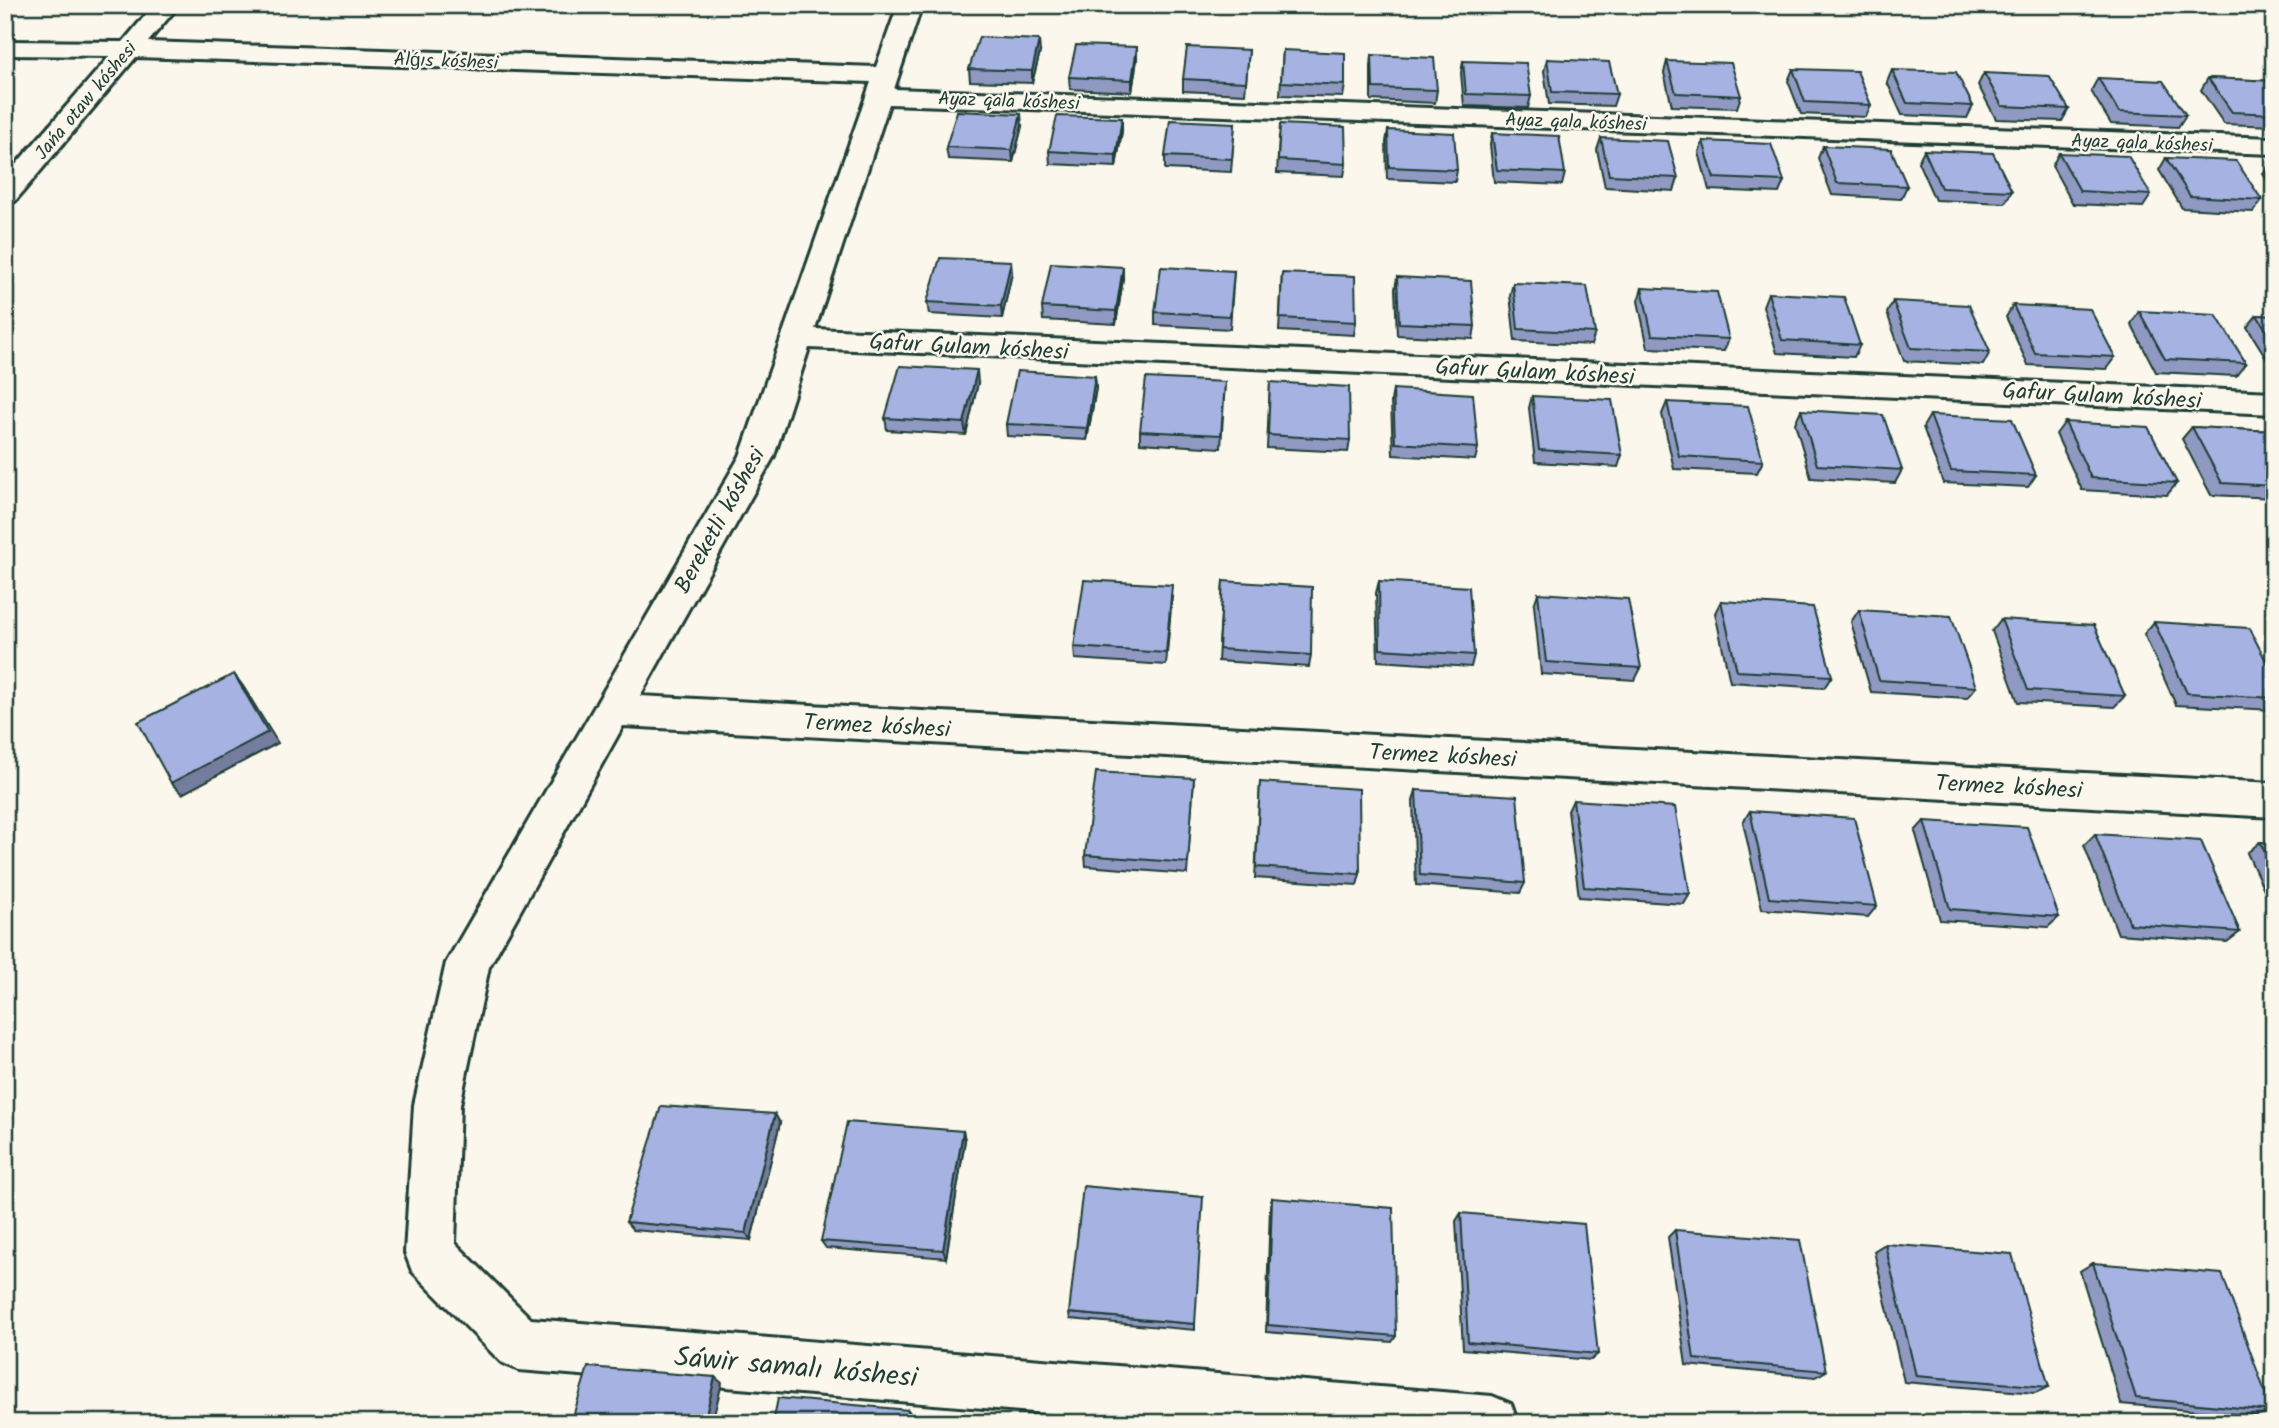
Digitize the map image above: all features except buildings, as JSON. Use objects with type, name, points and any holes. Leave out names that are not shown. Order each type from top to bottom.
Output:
[{"type":"street","name":"Jańa otaw kóshesi","points":[[5,195],[167,5]]},
{"type":"street","name":"Bereketli kóshesi","points":[[468,963],[757,456],[909,5]]},
{"type":"street","name":"Alǵıs kóshesi","points":[[5,48],[127,49],[882,85]]},
{"type":"street","name":"Ayaz qala kóshesi","points":[[882,85],[2274,146]]},
{"type":"street","name":"Gafur Gulam kóshesi","points":[[797,338],[2274,403]]},
{"type":"street","name":"Termez kóshesi","points":[[612,710],[2274,800]]},
{"type":"street","name":"Sáwir samalı kóshesi","points":[[468,963],[437,1105],[430,1253],[519,1343],[1492,1423]]}]
